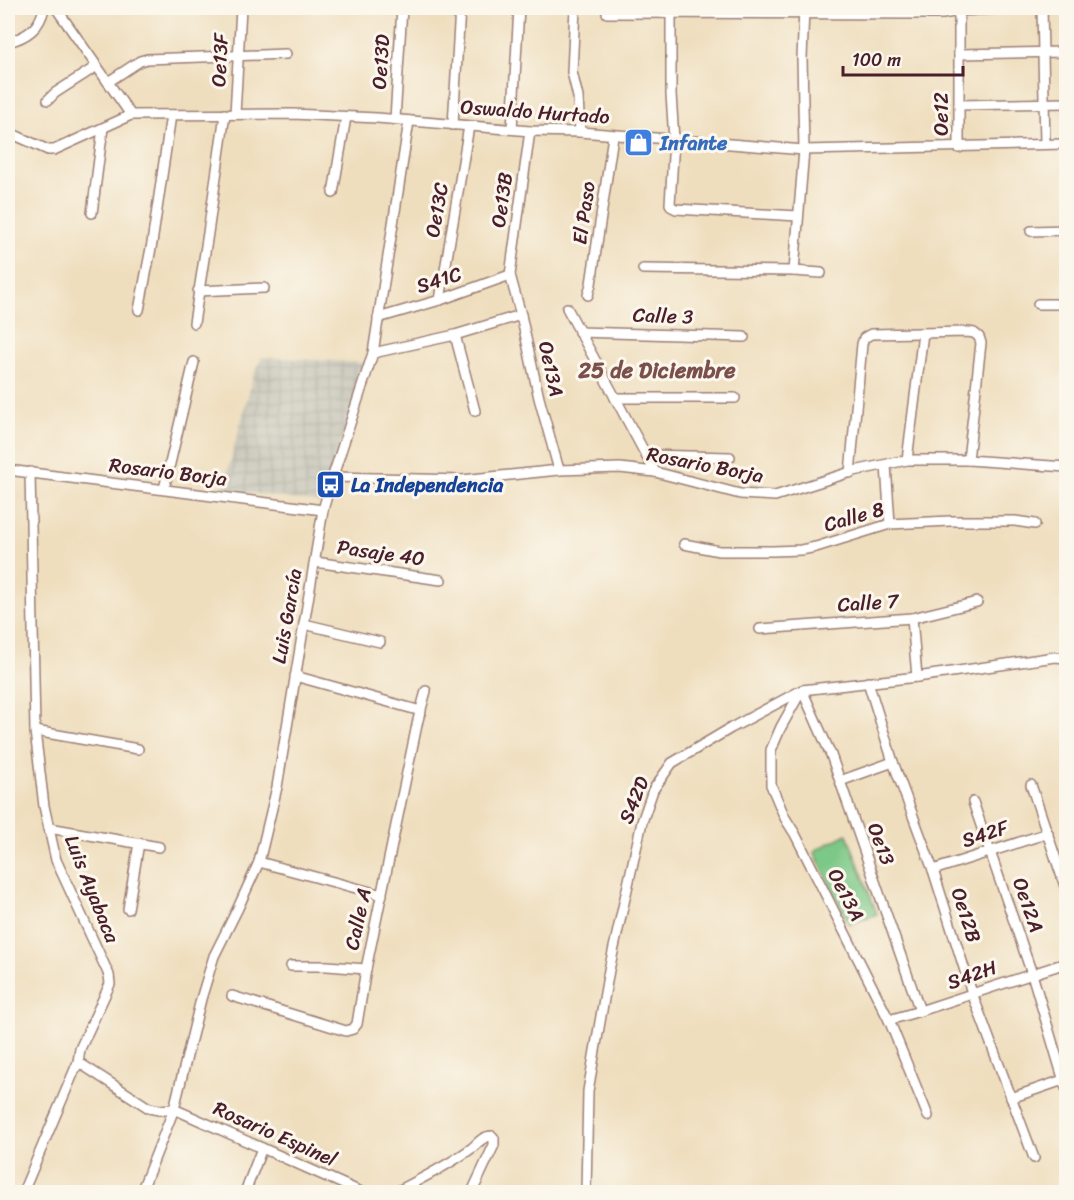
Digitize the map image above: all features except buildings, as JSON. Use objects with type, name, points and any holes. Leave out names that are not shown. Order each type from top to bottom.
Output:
[{"type":"street","points":[[8,42],[20,38],[37,27],[44,8]]},
{"type":"street","points":[[8,132],[48,150],[54,150],[131,115],[56,8]]},
{"type":"street","name":"Oe13F","points":[[194,323],[230,114],[238,57],[241,8]]},
{"type":"street","name":"Oe13D","points":[[395,119],[402,8]]},
{"type":"street","points":[[453,125],[460,8]]},
{"type":"street","points":[[512,129],[519,8]]},
{"type":"street","points":[[575,8],[572,72],[579,97],[580,132]]},
{"type":"street","points":[[607,13],[671,10],[942,14],[959,9],[1014,8]]},
{"type":"street","points":[[1042,8],[1045,144]]},
{"type":"street","name":"Oe12","points":[[959,9],[959,148]]},
{"type":"street","points":[[671,10],[671,94],[674,140],[670,204],[676,209],[798,216]]},
{"type":"street","points":[[794,271],[804,150],[802,58],[804,11]]},
{"type":"street","points":[[959,54],[1066,52]]},
{"type":"street","points":[[108,82],[140,61],[286,54]]},
{"type":"street","points":[[48,100],[97,66]]},
{"type":"street","points":[[959,105],[1066,103]]},
{"type":"street","name":"Oswaldo Hurtado","points":[[131,115],[293,114],[395,119],[804,150],[1066,144]]},
{"type":"street","points":[[138,310],[152,243],[171,115]]},
{"type":"street","points":[[333,193],[346,117]]},
{"type":"street","name":"Luis García","points":[[141,1192],[174,1109],[214,956],[259,862],[278,787],[324,510],[373,353],[409,121]]},
{"type":"street","name":"Oe13C","points":[[440,300],[469,126]]},
{"type":"street","points":[[92,213],[103,128]]},
{"type":"street","name":"Oe13B","points":[[510,275],[530,131]]},
{"type":"street","name":"El Paso","points":[[588,296],[613,136]]},
{"type":"street","points":[[1031,231],[1066,230]]},
{"type":"street","points":[[643,268],[822,273]]},
{"type":"street","name":"S41C","points":[[378,318],[440,300],[510,275]]},
{"type":"street","name":"Oe13A","points":[[510,275],[539,398],[559,470]]},
{"type":"street","points":[[198,291],[264,288]]},
{"type":"street","points":[[1038,304],[1066,304]]},
{"type":"street","points":[[567,309],[655,472]]},
{"type":"street","points":[[373,353],[455,334],[521,315]]},
{"type":"street","name":"Calle 3","points":[[579,332],[744,337]]},
{"type":"street","points":[[850,472],[862,344],[864,338],[871,334],[968,332],[979,337],[981,343],[968,460]]},
{"type":"street","points":[[907,460],[923,333]]},
{"type":"street","points":[[455,334],[475,411]]},
{"type":"street","points":[[164,489],[194,362]]},
{"type":"street","points":[[615,398],[735,398]]},
{"type":"street","points":[[646,455],[730,457]]},
{"type":"street","name":"Rosario Borja","points":[[333,477],[462,480],[559,470],[620,468],[655,472],[740,494],[775,496],[850,472],[907,460],[968,460],[1066,467]]},
{"type":"street","points":[[886,465],[890,524]]},
{"type":"street","name":"Rosario Borja","points":[[8,470],[324,510]]},
{"type":"street","name":"Luis Ayabaca","points":[[23,1192],[78,1062],[80,1049],[110,984],[109,975],[56,860],[44,806],[35,731],[30,472]]},
{"type":"street","name":"Calle 8","points":[[684,544],[719,551],[801,550],[890,524],[1016,521],[1035,524]]},
{"type":"street","name":"Pasaje 40","points":[[315,562],[441,580]]},
{"type":"street","name":"Calle 7","points":[[760,629],[912,618],[977,602]]},
{"type":"street","points":[[912,618],[917,677]]},
{"type":"street","points":[[304,624],[380,642]]},
{"type":"street","name":"S42D","points":[[586,1192],[588,1091],[609,970],[642,822],[653,790],[672,763],[802,690],[917,677],[1055,657],[1066,658]]},
{"type":"street","points":[[295,676],[421,711]]},
{"type":"street","name":"Oe12B","points":[[868,682],[893,762],[933,870],[972,993],[1034,1158]]},
{"type":"street","name":"Calle A","points":[[232,996],[348,1031],[357,1024],[366,969],[426,690]]},
{"type":"street","name":"Oe13A","points":[[802,690],[771,750],[771,785],[785,818],[889,1020],[928,1116]]},
{"type":"street","name":"Oe13","points":[[802,690],[831,755],[920,1011]]},
{"type":"street","points":[[35,731],[138,749]]},
{"type":"street","points":[[840,781],[893,762]]},
{"type":"street","points":[[1031,785],[1066,888]]},
{"type":"street","name":"Oe12A","points":[[973,802],[1032,974],[1066,1083]]},
{"type":"street","points":[[49,828],[159,847]]},
{"type":"street","name":"S42F","points":[[933,870],[1048,833]]},
{"type":"street","points":[[128,909],[140,843]]},
{"type":"street","points":[[259,862],[382,895]]},
{"type":"street","name":"S42H","points":[[889,1020],[1066,963]]},
{"type":"street","points":[[291,966],[366,969]]},
{"type":"street","points":[[78,1062],[149,1108],[174,1109]]},
{"type":"street","points":[[1011,1098],[1066,1083]]},
{"type":"street","name":"Rosario Espinel","points":[[174,1109],[361,1192]]},
{"type":"street","points":[[396,1192],[461,1155],[485,1137],[492,1136],[494,1145],[472,1192]]},
{"type":"street","points":[[249,1190],[262,1149]]},
{"type":"shaded area","points":[[262,357],[367,363],[321,503],[223,489],[253,377]]},
{"type":"green space","points":[[847,834],[877,914],[849,924],[814,851]]},
{"type":"place","name":"Infante","points":[[639,143]]},
{"type":"place","name":"La Independencia","points":[[330,485]]},
{"type":"district","name":"25 de Diciembre","points":[[657,370]]}]
